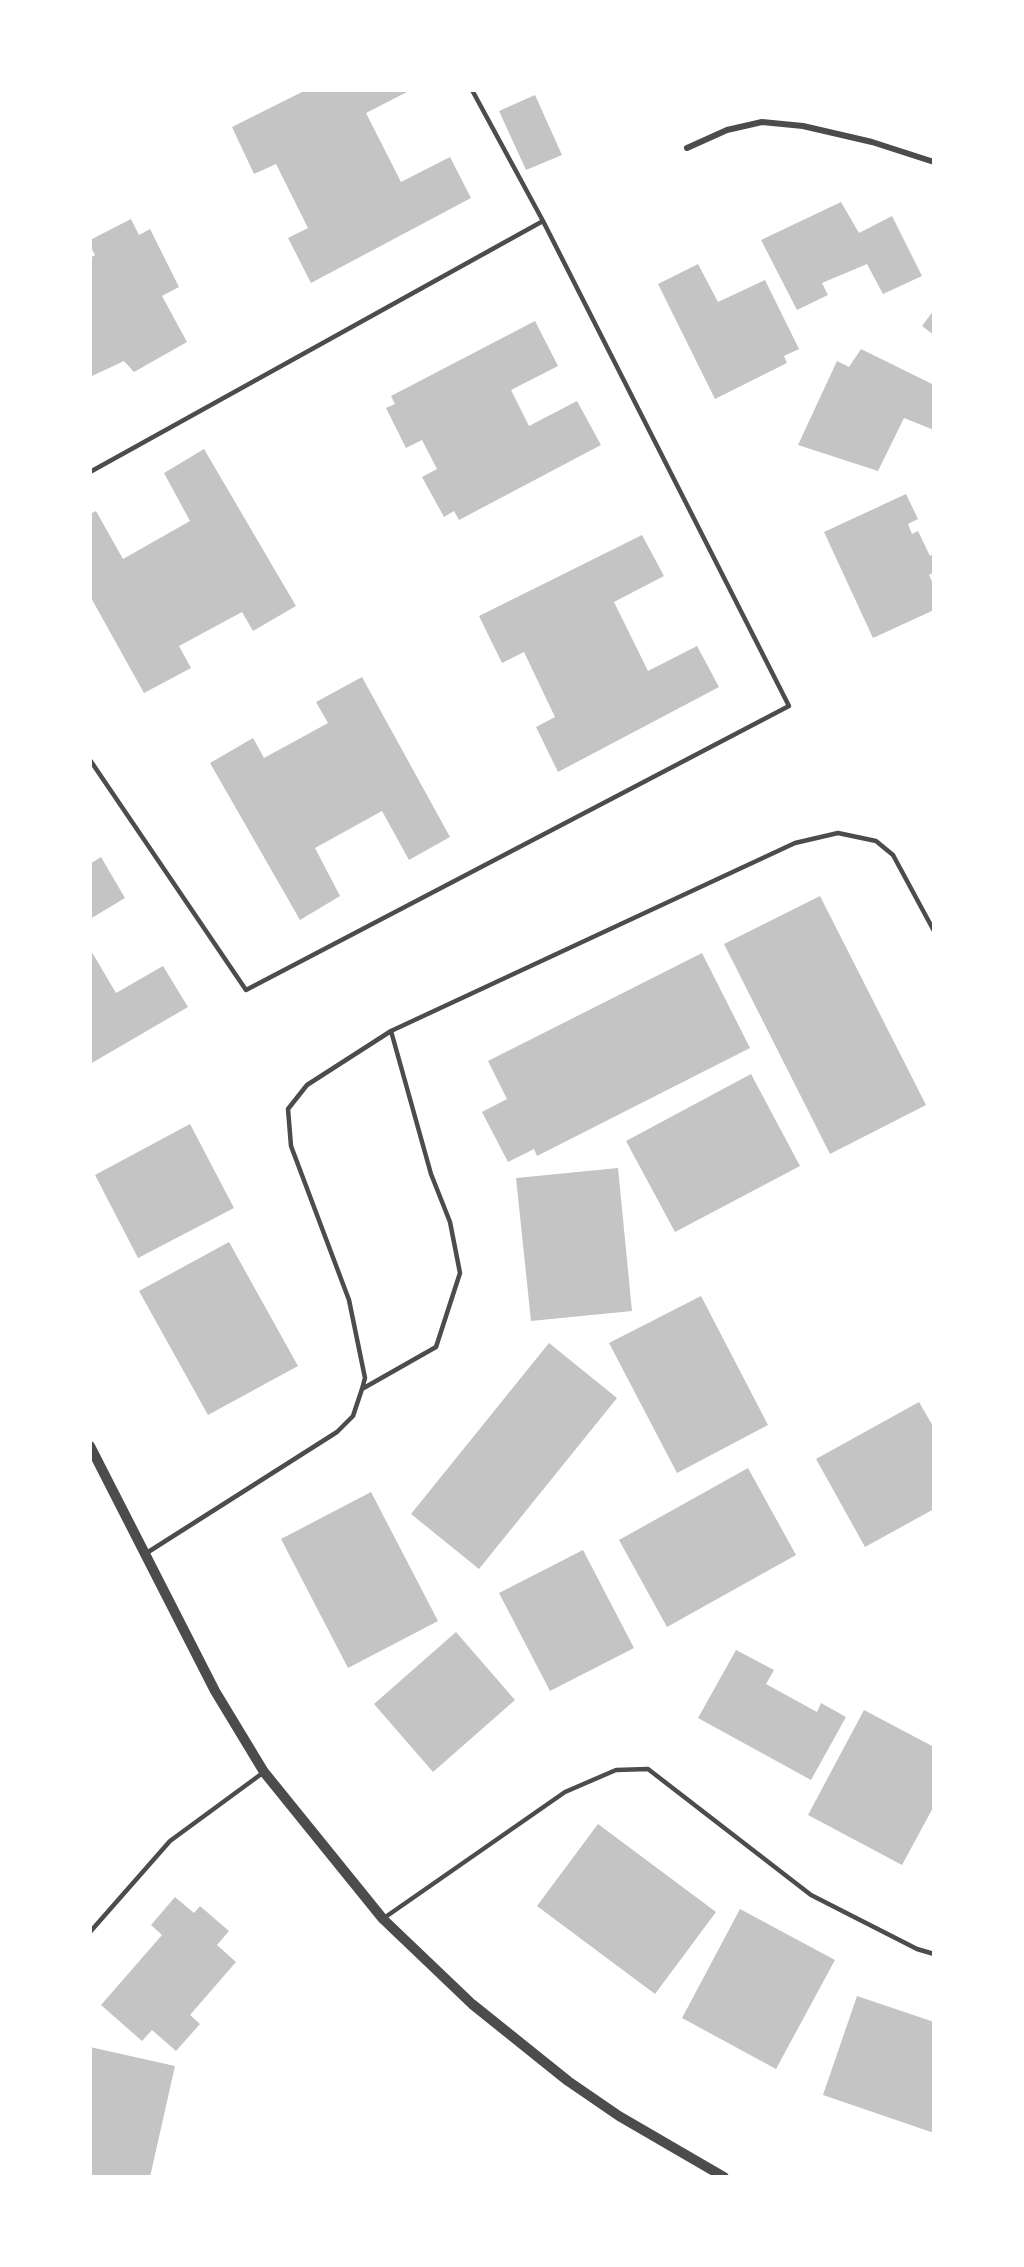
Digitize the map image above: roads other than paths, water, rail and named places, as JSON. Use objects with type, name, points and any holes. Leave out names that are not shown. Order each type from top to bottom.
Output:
[{"type":"street","points":[[687,148],[727,130],[762,122],[803,126],[860,139],[934,162]]},
{"type":"street","points":[[90,1446],[215,1691],[264,1772],[383,1919],[472,2004],[568,2081],[619,2116],[724,2177]]},
{"type":"lane","points":[[90,760],[246,990],[789,706],[543,221],[472,90]]},
{"type":"lane","points":[[90,472],[543,221]]},
{"type":"lane","points":[[145,1554],[337,1432],[353,1416],[365,1378],[349,1300],[291,1146],[288,1109],[307,1085],[392,1031],[795,843],[838,834],[876,841],[893,855],[934,931]]},
{"type":"lane","points":[[362,1389],[436,1347],[460,1273],[450,1222],[431,1174],[392,1031]]},
{"type":"lane","points":[[383,1919],[565,1792],[616,1770],[648,1768],[811,1895],[917,1949],[934,1954]]},
{"type":"lane","points":[[90,1932],[170,1842],[264,1772]]}]
